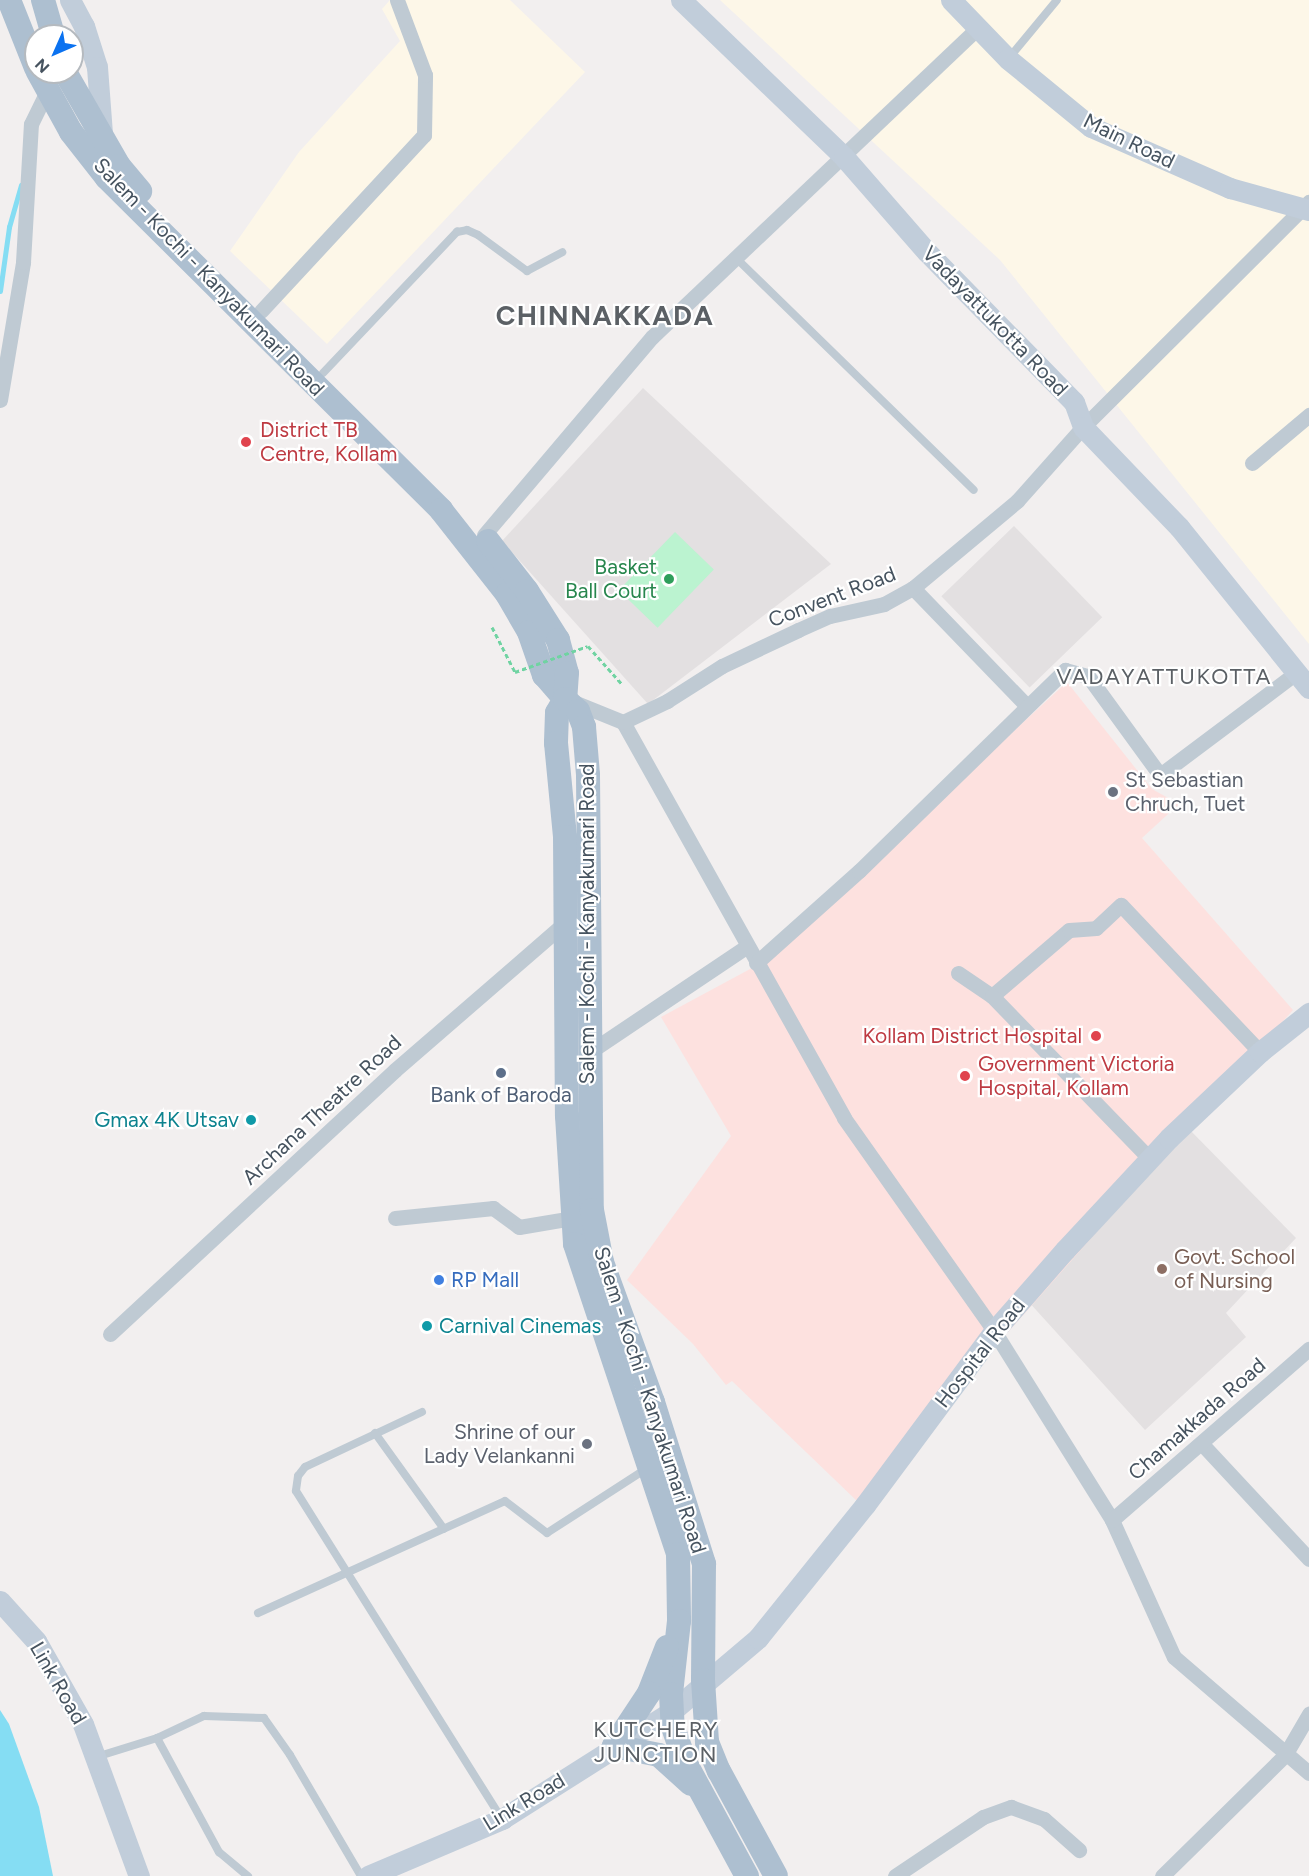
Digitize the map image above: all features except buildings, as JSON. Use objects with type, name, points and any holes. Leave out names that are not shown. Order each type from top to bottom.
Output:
[{"type":"main road","name":"Salem - Kochi - Kanyakumari Road","points":[[9,0],[24,38]]},
{"type":"main road","points":[[43,0],[50,24]]},
{"type":"main road","points":[[70,0],[84,26],[97,67],[102,133]]},
{"type":"main road","name":"Vadayattukotta Road","points":[[681,0],[844,157],[927,252],[1074,402],[1083,427],[1179,527],[1303,680]]},
{"type":"main road","name":"Main Road","points":[[951,0],[1008,59],[1091,127],[1230,188],[1307,207]]},
{"type":"main road","name":"Salem - Kochi - Kanyakumari Road","points":[[44,84],[107,178],[441,510],[507,594],[530,632],[544,675],[578,711],[584,727],[588,775],[588,1053],[592,1210],[602,1262],[653,1402],[704,1564],[703,1686],[708,1742],[719,1771],[776,1876]]},
{"type":"main road","name":"Salem - Kochi - Kanyakumari Road","points":[[71,84],[80,104],[102,133],[118,166],[163,216],[484,535],[527,591],[558,640],[567,673],[565,699],[557,712],[556,743],[565,837],[567,1116],[573,1218],[587,1289],[678,1554],[679,1621],[672,1711],[673,1727],[685,1762],[747,1876]]},
{"type":"main road","name":"Hospital Road","points":[[672,1711],[703,1686],[782,1611],[994,1331],[1150,1158],[1260,1052],[1309,1013]]},
{"type":"main road","name":"Link Road","points":[[0,1601],[36,1641],[83,1724],[139,1876]]},
{"type":"main road","points":[[679,1621],[649,1693],[614,1746],[659,1755],[702,1794]]},
{"type":"main road","name":"Link Road","points":[[368,1876],[502,1819],[672,1711]]},
{"type":"street","points":[[261,311],[424,135],[426,75],[397,0]]},
{"type":"street","points":[[484,535],[652,337],[978,28]]},
{"type":"street","points":[[0,400],[23,262],[31,124],[39,84]]},
{"type":"street","name":"Convent Road","points":[[623,722],[787,635],[830,616],[884,604],[913,588],[1017,501],[1083,427],[1307,207]]},
{"type":"street","points":[[1252,463],[1309,415]]},
{"type":"street","points":[[913,588],[1027,706]]},
{"type":"street","points":[[756,963],[859,871],[1065,670],[1078,670],[1088,676],[1160,775],[1303,680]]},
{"type":"street","points":[[565,699],[623,722],[844,1118],[994,1331],[1112,1520],[1174,1657],[1309,1773]]},
{"type":"street","points":[[992,996],[1069,930],[1096,928],[1120,905],[1260,1052]]},
{"type":"street","name":"Archana Theatre Road","points":[[110,1334],[395,1070],[566,922]]},
{"type":"street","points":[[588,1053],[747,946]]},
{"type":"street","points":[[958,973],[992,996],[1150,1158]]},
{"type":"street","points":[[395,1218],[493,1208],[519,1227],[573,1218]]},
{"type":"street","name":"Chamakkada Road","points":[[1112,1520],[1202,1444],[1309,1348]]},
{"type":"street","points":[[1202,1444],[1309,1559]]},
{"type":"street","points":[[1162,1876],[1286,1755],[1309,1714]]},
{"type":"street","points":[[895,1876],[983,1816],[1011,1807],[1044,1819],[1079,1850]]},
{"type":"lane","points":[[1008,59],[1057,0]]},
{"type":"lane","points":[[323,373],[457,232],[467,230],[478,235],[527,271],[562,252]]},
{"type":"lane","points":[[736,258],[974,490]]},
{"type":"lane","points":[[422,1412],[305,1467],[298,1476],[298,1500],[502,1819]]},
{"type":"lane","points":[[375,1433],[444,1529]]},
{"type":"lane","points":[[258,1613],[505,1501],[547,1533],[649,1467]]},
{"type":"lane","points":[[94,1758],[156,1738],[204,1716],[264,1718],[291,1755],[361,1876]]},
{"type":"lane","points":[[156,1738],[219,1852],[248,1876]]},
{"type":"path","points":[[492,627],[515,672],[588,646],[621,683]]},
{"type":"shaded area","points":[[390,0],[510,0],[585,72],[327,344],[230,251],[299,152],[400,41],[382,9]]},
{"type":"shaded area","points":[[720,0],[1309,0],[1309,644],[1000,260]]},
{"type":"shaded area","points":[[643,388],[831,564],[648,704],[502,541]]},
{"type":"shaded area","points":[[1014,526],[1102,617],[1030,688],[941,596]]},
{"type":"shaded area","name":"Government Victoria Hospital, Kollam","points":[[1067,682],[1152,789],[1179,804],[1142,838],[1293,1010],[858,1502],[732,1381],[726,1385],[693,1344],[627,1280],[731,1136],[661,1017],[765,961]]},
{"type":"shaded area","name":"Govt. School of Nursing","points":[[1188,1128],[1296,1238],[1226,1313],[1246,1337],[1145,1430],[1027,1300]]},
{"type":"green space","name":"Basket Ball Court","points":[[675,532],[714,570],[658,628],[619,590]]},
{"type":"water","points":[[0,1710],[9,1724],[39,1807],[53,1876],[0,1876]]},
{"type":"waterway","points":[[0,291],[9,227],[21,185]]},
{"type":"place","name":"District TB Centre, Kollam","points":[[246,442]]},
{"type":"place","name":"Basket Ball Court","points":[[669,579]]},
{"type":"place","name":"St Sebastian Chruch, Tuet","points":[[1113,792]]},
{"type":"place","name":"Kollam District Hospital","points":[[1096,1036]]},
{"type":"place","name":"Bank of Baroda","points":[[501,1073]]},
{"type":"place","name":"Government Victoria Hospital, Kollam","points":[[965,1076]]},
{"type":"place","name":"Gmax 4K Utsav","points":[[251,1120]]},
{"type":"place","name":"Govt. School of Nursing","points":[[1162,1269]]},
{"type":"place","name":"RP Mall","points":[[439,1280]]},
{"type":"place","name":"Carnival Cinemas","points":[[427,1326]]},
{"type":"place","name":"Shrine of our Lady Velankanni","points":[[587,1444]]},
{"type":"district","name":"CHINNAKKADA","points":[[605,316]]},
{"type":"district","name":"VADAYATTUKOTTA","points":[[1164,677]]},
{"type":"district","name":"KUTCHERY JUNCTION","points":[[656,1742]]}]
